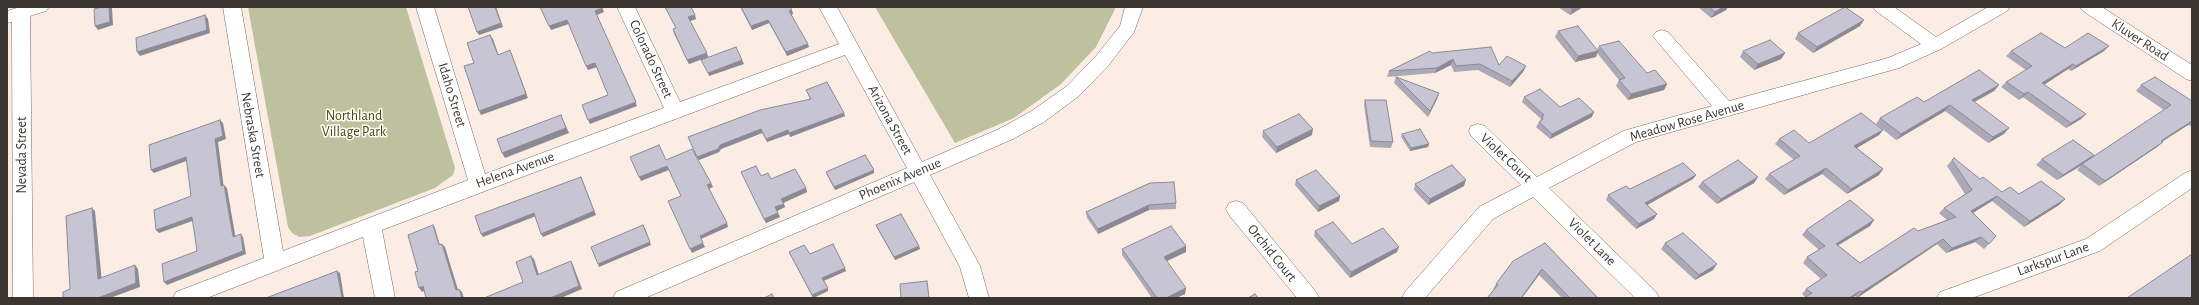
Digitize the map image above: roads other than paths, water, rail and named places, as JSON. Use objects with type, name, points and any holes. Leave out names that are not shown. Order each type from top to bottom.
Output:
[{"type":"street","points":[[14,15],[40,7]]},
{"type":"street","name":"Nebraska Street","points":[[232,7],[275,262]]},
{"type":"street","name":"Idaho Street","points":[[425,7],[479,184]]},
{"type":"street","name":"Colorado Street","points":[[626,7],[675,111]]},
{"type":"street","name":"Arizona Street","points":[[828,7],[970,266],[979,298]]},
{"type":"street","name":"Phoenix Avenue","points":[[623,298],[1006,134],[1037,117],[1073,91],[1102,61],[1128,28],[1134,7]]},
{"type":"street","points":[[1882,7],[1935,45]]},
{"type":"street","name":"Meadow Rose Avenue","points":[[1412,298],[1486,213],[1535,185],[1630,136],[1893,63],[1935,45],[2001,7]]},
{"type":"street","name":"Kluver Road","points":[[2089,7],[2192,74]]},
{"type":"street","name":"Nevada Street","points":[[14,15],[23,298]]},
{"type":"street","points":[[1662,36],[1726,110]]},
{"type":"street","name":"Helena Avenue","points":[[184,298],[479,184],[849,47]]},
{"type":"street","name":"Violet Court","points":[[1478,131],[1535,185]]},
{"type":"street","name":"Larkspur Lane","points":[[1946,298],[2093,245],[2192,178]]},
{"type":"street","name":"Violet Lane","points":[[1535,185],[1649,298]]},
{"type":"street","name":"Orchid Court","points":[[1236,209],[1309,298]]},
{"type":"street","points":[[371,226],[385,298]]},
{"type":"park label","name":"Northland Village Park","points":[[354,124]]}]
